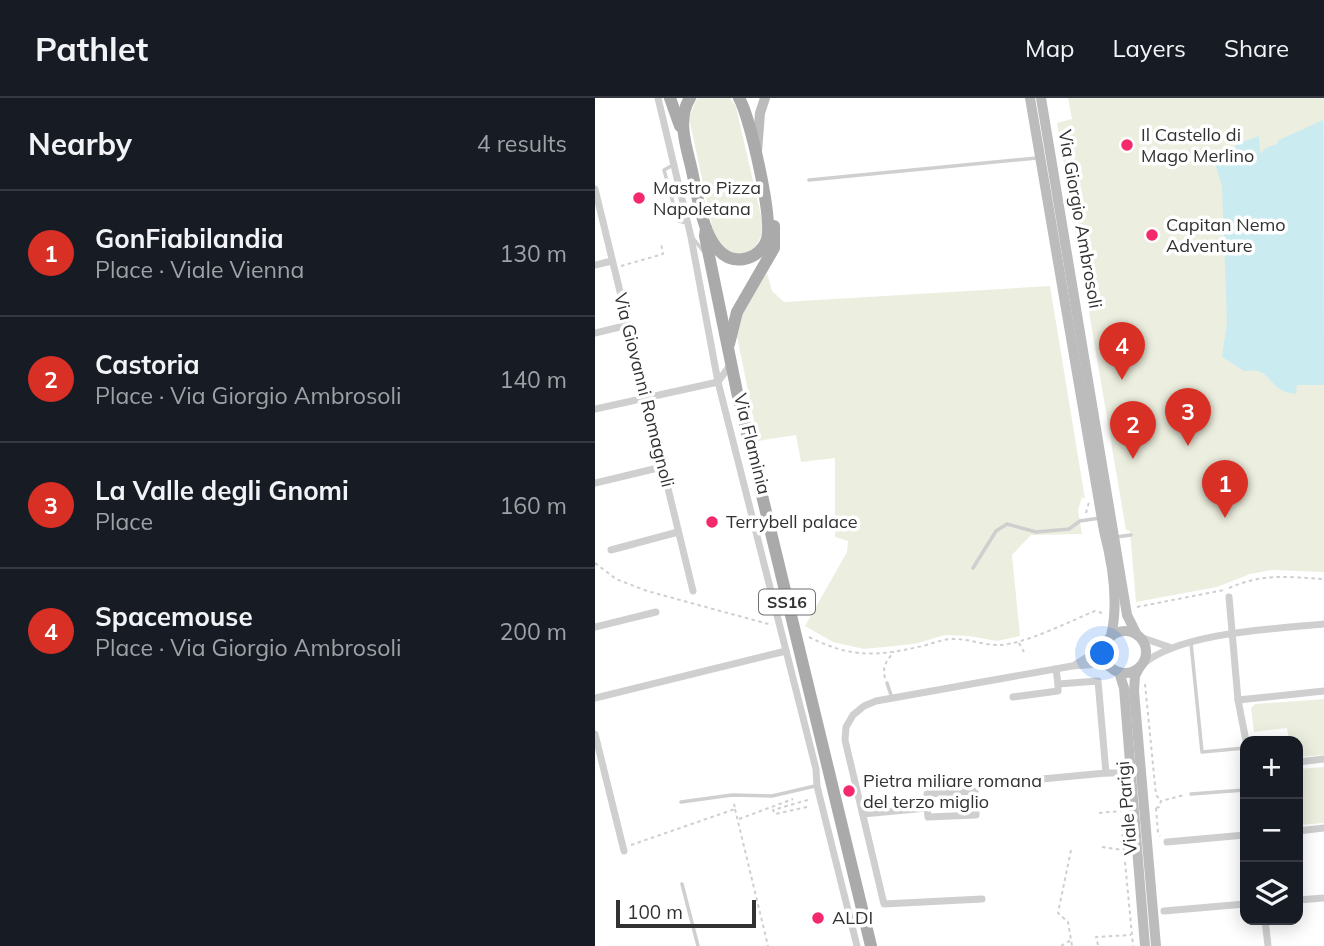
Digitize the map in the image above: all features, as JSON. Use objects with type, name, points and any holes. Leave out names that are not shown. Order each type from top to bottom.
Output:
[{"type":"main road","name":"Via Flaminia","points":[[670,98],[678,124],[684,133]]},
{"type":"main road","name":"Via Flaminia","points":[[690,98],[684,109],[684,133],[706,229],[716,248],[726,256],[739,260],[752,257],[762,249],[768,237],[757,160],[739,98]]},
{"type":"main road","points":[[757,160],[760,113],[765,98]]},
{"type":"main road","name":"Via Giorgio Ambrosoli","points":[[1030,98],[1050,154],[1102,517],[1111,557],[1116,616],[1109,639]]},
{"type":"main road","name":"Via Giorgio Ambrosoli","points":[[1041,98],[1127,615],[1138,636]]},
{"type":"main road","name":"Via Flaminia","points":[[729,358],[737,312],[774,248],[774,225],[765,202]]},
{"type":"main road","name":"Via Flaminia","points":[[706,229],[705,236],[729,358],[871,946]]},
{"type":"main road","points":[[1124,631],[1138,636],[1146,653],[1141,666],[1129,673],[1115,671],[1105,659],[1109,639],[1124,631]]},
{"type":"main road","name":"Viale Parigi","points":[[1141,666],[1135,676],[1134,691],[1156,946]]},
{"type":"main road","name":"Viale Parigi","points":[[1115,671],[1124,688],[1145,946]]},
{"type":"street","name":"Via Flaminia","points":[[658,98],[691,237],[718,382],[816,769],[812,789],[825,814],[857,946]]},
{"type":"street","name":"Via Giovanni Romagnoli","points":[[595,193],[693,590]]},
{"type":"street","points":[[595,265],[613,264]]},
{"type":"street","points":[[595,333],[628,325]]},
{"type":"street","points":[[595,409],[718,382],[729,358]]},
{"type":"street","points":[[595,483],[662,467]]},
{"type":"street","points":[[611,550],[678,532]]},
{"type":"street","points":[[1229,597],[1238,700],[1245,736]]},
{"type":"street","points":[[595,627],[656,612]]},
{"type":"street","points":[[1141,666],[1153,655],[1170,647],[1233,634],[1324,624]]},
{"type":"street","points":[[1138,636],[1170,647]]},
{"type":"street","points":[[1072,666],[1097,651],[1109,639]]},
{"type":"street","points":[[595,698],[786,651]]},
{"type":"street","points":[[982,899],[884,904],[845,740],[846,727],[853,715],[864,706],[892,698],[1056,668],[1099,664],[1115,671]]},
{"type":"street","points":[[1013,697],[1058,691],[1056,668]]},
{"type":"street","points":[[1058,684],[1098,681],[1106,773]]},
{"type":"street","points":[[1238,700],[1324,691]]},
{"type":"street","points":[[595,734],[623,849]]},
{"type":"street","points":[[1303,761],[1324,759]]},
{"type":"street","points":[[1042,779],[1131,773]]},
{"type":"street","points":[[975,792],[976,814],[928,817],[927,808],[926,794],[975,792]]},
{"type":"street","points":[[863,814],[927,808]]},
{"type":"street","points":[[825,814],[839,811]]},
{"type":"street","points":[[1303,830],[1324,828]]},
{"type":"street","points":[[1167,842],[1240,835]]},
{"type":"street","points":[[1303,900],[1324,898]]},
{"type":"street","points":[[1164,911],[1240,904]]},
{"type":"street","points":[[1266,925],[1268,946]]},
{"type":"lane","points":[[672,161],[688,153]]},
{"type":"lane","points":[[810,180],[1050,154]]},
{"type":"lane","points":[[687,220],[706,229]]},
{"type":"lane","points":[[691,237],[699,243],[710,264]]},
{"type":"lane","points":[[973,568],[996,531],[1007,524],[1035,532],[1069,529],[1080,521],[1102,517]]},
{"type":"lane","points":[[1116,537],[1131,535]]},
{"type":"lane","points":[[1191,643],[1202,752],[1240,748]]},
{"type":"lane","points":[[887,683],[892,698]]},
{"type":"lane","points":[[681,802],[732,795],[772,796],[812,789]]},
{"type":"lane","points":[[1191,794],[1240,790]]},
{"type":"lane","points":[[682,884],[697,946]]},
{"type":"path","points":[[613,264],[663,254],[661,243]]},
{"type":"path","points":[[595,563],[616,579],[647,591],[780,627]]},
{"type":"path","points":[[808,636],[835,650],[869,655],[948,639],[998,645],[1018,642],[1095,611],[1110,615]]},
{"type":"path","points":[[1018,642],[1024,652]]},
{"type":"path","points":[[887,683],[883,671],[886,661],[894,651]]},
{"type":"path","points":[[1145,681],[1156,795],[1161,802]]},
{"type":"path","points":[[738,819],[812,789],[811,800],[773,810],[775,814],[807,807]]},
{"type":"path","points":[[1158,833],[1155,808],[1159,807],[1161,802],[1191,794]]},
{"type":"path","points":[[732,795],[768,946]]},
{"type":"path","points":[[623,849],[735,809]]},
{"type":"path","points":[[1099,813],[1121,811]]},
{"type":"path","points":[[1128,830],[1122,830],[1133,946]]},
{"type":"path","points":[[1102,847],[1123,850]]},
{"type":"path","points":[[1071,850],[1058,913],[1068,922],[1072,946]]},
{"type":"path","points":[[1098,944],[1095,937],[1132,935]]},
{"type":"path","points":[[1061,946],[1072,940]]},
{"type":"green space","points":[[697,98],[730,98],[736,107],[763,224],[760,239],[746,254],[733,254],[724,248],[714,235],[689,118]]},
{"type":"green space","points":[[1068,98],[1324,98],[1324,572],[1272,570],[1250,574],[1217,587],[1136,602],[1130,531],[1126,530],[1057,123],[1072,119]]},
{"type":"green space","points":[[767,273],[772,291],[784,302],[1050,286],[1085,499],[1082,497],[1078,510],[1082,534],[1031,535],[1012,555],[1020,636],[997,641],[945,635],[914,644],[864,649],[833,642],[805,626],[847,552],[848,541],[835,537],[835,458],[801,462],[796,435],[758,441],[737,336],[743,312]]},
{"type":"green space","points":[[1324,699],[1324,755],[1303,757],[1303,736],[1288,736],[1287,728],[1254,732],[1251,708],[1255,704]]},
{"type":"green space","points":[[1324,767],[1324,823],[1303,825],[1303,769]]},
{"type":"water","points":[[1323,120],[1324,385],[1297,385],[1296,394],[1278,388],[1259,371],[1244,371],[1222,357],[1227,322],[1222,186],[1216,167],[1224,154],[1239,144],[1259,136],[1260,154],[1279,140]]},
{"type":"place","name":"Il Castello di Mago Merlino","points":[[1127,145]]},
{"type":"place","name":"Mastro Pizza Napoletana","points":[[639,198]]},
{"type":"place","name":"Capitan Nemo Adventure","points":[[1152,235]]},
{"type":"place","name":"Spacemouse","points":[[1122,380]]},
{"type":"place","name":"La Valle degli Gnomi","points":[[1188,446]]},
{"type":"place","name":"Castoria","points":[[1133,459]]},
{"type":"place","name":"GonFiabilandia","points":[[1225,518]]},
{"type":"place","name":"Terrybell palace","points":[[712,522]]},
{"type":"place","name":"Pietra miliare romana del terzo miglio","points":[[849,791]]},
{"type":"place","name":"ALDI","points":[[818,918]]}]
